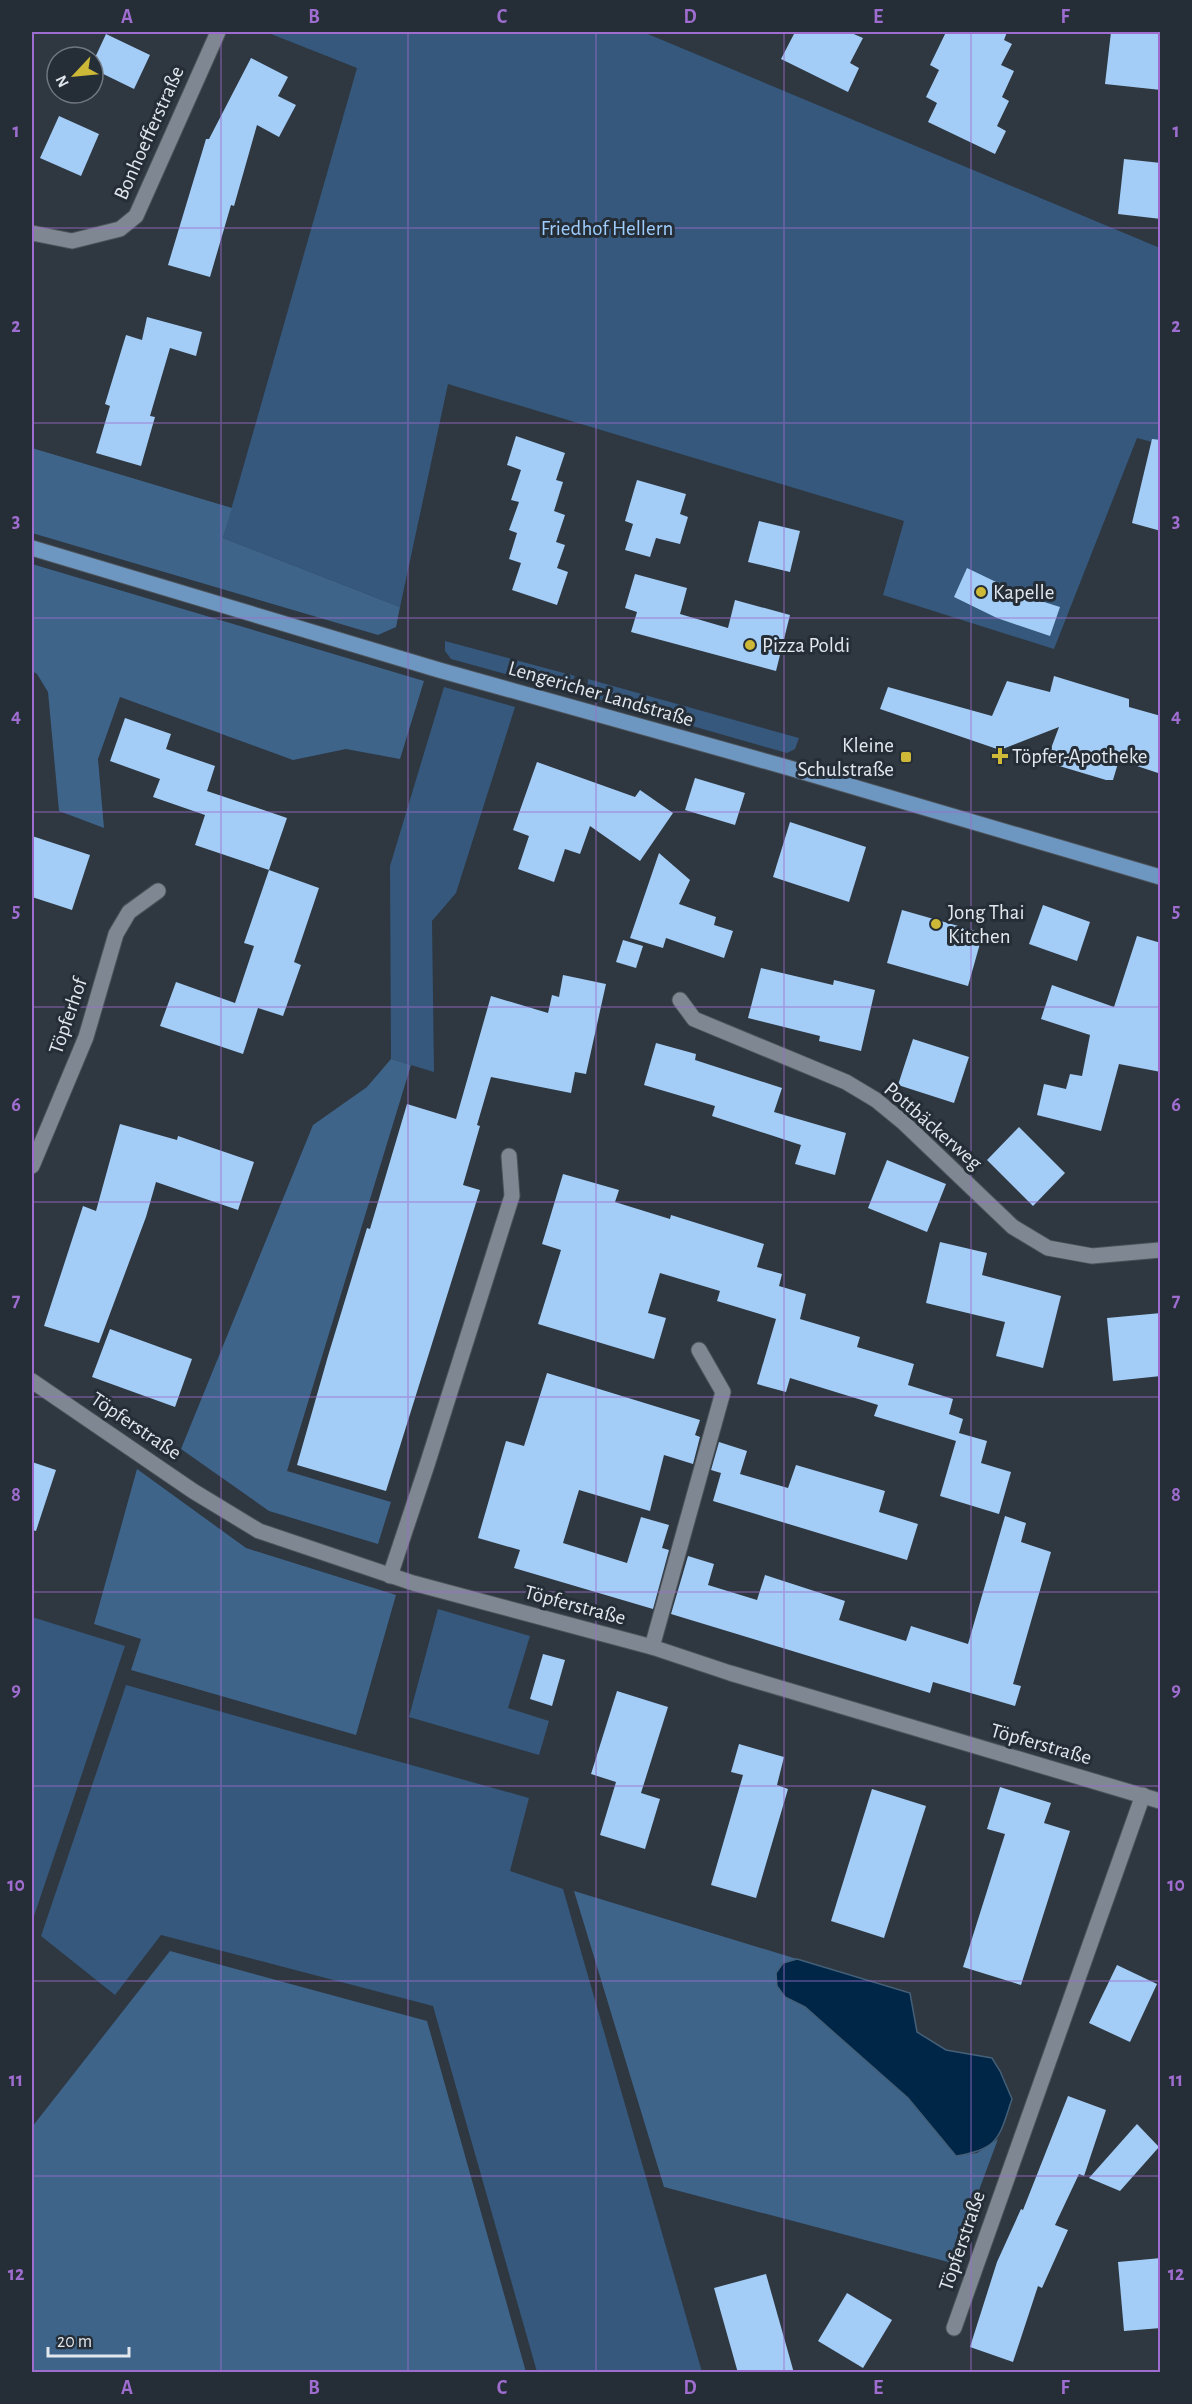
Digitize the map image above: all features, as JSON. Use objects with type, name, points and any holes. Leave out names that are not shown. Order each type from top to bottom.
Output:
[{"type":"main road","name":"Lengericher Landstraße","points":[[32,548],[439,670],[786,767],[1161,877]]},
{"type":"street","name":"Bonhoefferstraße","points":[[32,233],[72,241],[120,229],[136,216],[218,32]]},
{"type":"street","name":"Töpferhof","points":[[32,1166],[86,1037],[116,933],[129,912],[158,891]]},
{"type":"street","name":"Pottbäckerweg","points":[[680,1000],[694,1019],[846,1083],[876,1100],[904,1123],[1013,1227],[1048,1248],[1092,1256],[1161,1250]]},
{"type":"street","points":[[390,1576],[512,1196],[509,1156]]},
{"type":"street","points":[[652,1647],[723,1392],[699,1350]]},
{"type":"street","name":"Töpferstraße","points":[[32,1381],[193,1491],[259,1531],[390,1576],[652,1647],[730,1673],[1161,1801]]},
{"type":"street","name":"Töpferstraße","points":[[954,2328],[1143,1796]]},
{"type":"green space","name":"Friedhof Hellern","points":[[266,32],[643,32],[1160,248],[1160,444],[1137,438],[1054,649],[883,595],[904,521],[448,384],[400,607],[223,538],[357,68]]},
{"type":"green space","points":[[445,641],[575,676],[567,691],[451,659],[445,651]]},
{"type":"green space","points":[[588,679],[799,738],[795,749],[787,753],[587,696]]},
{"type":"green space","points":[[444,687],[515,707],[456,893],[432,921],[434,1072],[391,1059],[390,866]]},
{"type":"green space","points":[[438,1609],[530,1636],[508,1708],[549,1721],[539,1755],[409,1717]]},
{"type":"green space","points":[[32,1617],[125,1646],[32,1922]]},
{"type":"green space","points":[[126,1685],[529,1798],[510,1871],[563,1889],[702,2372],[537,2372],[433,2006],[161,1935],[115,1995],[41,1936]]},
{"type":"shaded area","points":[[32,448],[232,508],[223,538],[400,607],[396,627],[378,635],[32,533]]},
{"type":"shaded area","points":[[32,564],[424,681],[400,759],[346,749],[293,760],[120,697],[98,759],[104,828],[59,811],[48,692],[37,674],[32,671]]},
{"type":"shaded area","points":[[391,1059],[411,1065],[287,1471],[391,1502],[378,1544],[269,1511],[181,1449],[313,1125],[367,1087]]},
{"type":"shaded area","points":[[137,1469],[246,1548],[396,1595],[356,1735],[131,1670],[141,1639],[94,1624]]},
{"type":"shaded area","points":[[574,1891],[797,1959],[783,1963],[785,1997],[805,2007],[908,2098],[956,2156],[977,2153],[998,2139],[952,2263],[664,2187]]},
{"type":"shaded area","points":[[170,1951],[427,2021],[526,2372],[32,2372],[32,2127]]},
{"type":"shaded area","points":[[797,1959],[910,1993],[917,2032],[946,2050],[992,2058],[1012,2099],[996,2139],[981,2149],[956,2156],[908,2098],[805,2007],[785,1997],[777,1986],[776,1973],[783,1963]]},
{"type":"building","points":[[795,32],[849,32],[863,38],[850,63],[859,68],[848,92],[781,59]]},
{"type":"building","points":[[946,32],[1007,32],[1004,40],[1012,44],[1001,65],[1014,71],[1002,97],[1009,101],[997,126],[1006,131],[995,154],[928,122],[937,103],[926,97],[939,70],[930,65]]},
{"type":"building","points":[[1111,32],[1161,32],[1161,90],[1105,84]]},
{"type":"building","points":[[106,34],[150,55],[134,89],[105,75],[105,45],[101,45]]},
{"type":"building","points":[[251,58],[288,77],[278,96],[296,105],[279,137],[257,125],[234,206],[231,205],[210,277],[168,265],[206,139],[209,139]]},
{"type":"building","points":[[59,116],[99,134],[81,176],[40,158]]},
{"type":"building","points":[[1124,159],[1161,163],[1161,219],[1118,214]]},
{"type":"building","points":[[147,317],[202,332],[196,356],[170,348],[150,416],[155,417],[141,466],[96,453],[110,406],[105,404],[126,335],[142,340]]},
{"type":"building","points":[[516,436],[565,453],[556,480],[563,482],[554,511],[565,515],[556,542],[565,545],[557,568],[568,572],[557,605],[512,590],[521,563],[509,559],[517,533],[509,530],[519,502],[511,500],[521,470],[507,465]]},
{"type":"building","points":[[1152,439],[1161,440],[1161,531],[1132,523]]},
{"type":"building","points":[[637,480],[686,494],[680,514],[688,517],[680,544],[656,538],[650,557],[625,550],[633,524],[625,521]]},
{"type":"building","points":[[759,521],[800,531],[790,572],[748,562]]},
{"type":"building","points":[[967,568],[1025,596],[1060,607],[1050,636],[997,618],[954,597]]},
{"type":"building","points":[[635,574],[687,588],[680,614],[728,628],[735,600],[790,615],[776,671],[631,632],[637,612],[625,608]]},
{"type":"building","points":[[1054,676],[1129,699],[1129,707],[1161,716],[1161,774],[1119,760],[1113,780],[1106,780],[1046,762],[1059,727],[1000,750],[880,709],[888,687],[992,716],[1007,681],[1050,692]]},
{"type":"building","points":[[125,718],[171,734],[166,749],[215,766],[207,791],[287,818],[269,870],[195,845],[205,815],[153,797],[160,779],[110,761]]},
{"type":"building","points":[[537,762],[635,797],[640,790],[673,813],[640,861],[590,826],[580,854],[565,849],[554,882],[518,869],[529,836],[513,830]]},
{"type":"building","points":[[695,778],[745,793],[735,825],[685,810]]},
{"type":"building","points":[[790,822],[866,847],[849,902],[773,877]]},
{"type":"building","points":[[32,836],[90,855],[72,910],[32,897]]},
{"type":"building","points":[[659,853],[690,880],[679,904],[716,917],[714,925],[733,931],[724,958],[666,938],[663,948],[630,938]]},
{"type":"building","points":[[269,870],[319,888],[294,962],[301,965],[283,1016],[258,1008],[243,1054],[160,1026],[176,982],[235,1003],[254,946],[244,943]]},
{"type":"building","points":[[1043,905],[1090,922],[1077,961],[1029,944]]},
{"type":"building","points":[[902,910],[983,933],[968,986],[887,963]]},
{"type":"building","points":[[1137,936],[1161,943],[1161,1072],[1119,1064],[1101,1131],[1037,1115],[1044,1084],[1066,1089],[1070,1074],[1082,1076],[1090,1035],[1041,1019],[1052,985],[1114,1007]]},
{"type":"building","points":[[623,940],[643,946],[636,968],[616,962]]},
{"type":"building","points":[[761,968],[833,985],[834,980],[875,990],[861,1051],[819,1041],[820,1036],[748,1018]]},
{"type":"building","points":[[563,975],[606,984],[586,1074],[575,1072],[571,1093],[491,1077],[463,1185],[480,1190],[386,1491],[297,1465],[367,1228],[370,1229],[407,1104],[456,1119],[491,996],[548,1013],[552,995],[559,997]]},
{"type":"building","points":[[913,1039],[969,1057],[954,1103],[898,1085]]},
{"type":"building","points":[[656,1043],[696,1054],[695,1060],[782,1088],[774,1112],[846,1133],[835,1175],[795,1164],[801,1145],[712,1116],[715,1106],[644,1085]]},
{"type":"building","points":[[120,1124],[177,1140],[178,1136],[254,1162],[238,1210],[156,1182],[146,1217],[99,1343],[44,1326],[83,1206],[96,1211]]},
{"type":"building","points":[[1019,1127],[1065,1173],[1033,1206],[987,1160]]},
{"type":"building","points":[[887,1160],[946,1184],[927,1232],[868,1208]]},
{"type":"building","points":[[563,1174],[619,1190],[615,1202],[670,1219],[671,1215],[764,1244],[757,1267],[782,1274],[779,1286],[806,1294],[800,1319],[860,1337],[857,1347],[914,1364],[908,1385],[953,1399],[949,1414],[963,1419],[959,1433],[987,1441],[981,1463],[1011,1472],[999,1514],[940,1496],[956,1441],[874,1416],[878,1405],[790,1378],[786,1392],[757,1384],[776,1319],[717,1301],[720,1291],[660,1273],[648,1313],[666,1318],[654,1359],[538,1324],[561,1250],[542,1244]]},
{"type":"building","points":[[940,1242],[987,1253],[982,1275],[1061,1296],[1043,1368],[996,1356],[1005,1322],[926,1303]]},
{"type":"building","points":[[1161,1313],[1161,1376],[1113,1381],[1107,1318]]},
{"type":"building","points":[[110,1329],[192,1359],[175,1407],[92,1377]]},
{"type":"building","points":[[547,1373],[700,1420],[695,1435],[700,1437],[693,1464],[664,1455],[650,1511],[579,1490],[563,1543],[627,1563],[641,1517],[669,1525],[662,1548],[669,1550],[653,1609],[514,1568],[520,1550],[478,1538],[506,1441],[524,1446]]},
{"type":"building","points":[[719,1442],[747,1451],[740,1474],[788,1488],[796,1465],[885,1491],[879,1512],[918,1524],[907,1560],[713,1501],[721,1473],[711,1470]]},
{"type":"building","points":[[32,1462],[56,1470],[36,1531],[32,1530]]},
{"type":"building","points":[[1005,1516],[1026,1523],[1021,1542],[1051,1552],[1013,1684],[1021,1686],[1015,1706],[933,1682],[930,1693],[671,1614],[688,1556],[714,1564],[708,1585],[757,1600],[765,1575],[845,1601],[839,1620],[906,1641],[911,1626],[968,1644]]},
{"type":"building","points":[[543,1654],[565,1660],[552,1706],[530,1699]]},
{"type":"building","points":[[617,1691],[668,1707],[641,1793],[660,1799],[645,1849],[600,1835],[616,1782],[591,1774]]},
{"type":"building","points":[[739,1744],[784,1757],[777,1785],[788,1789],[756,1898],[711,1885],[743,1775],[731,1772]]},
{"type":"building","points":[[1000,1787],[1051,1803],[1044,1823],[1070,1831],[1021,1985],[963,1967],[1005,1834],[987,1829]]},
{"type":"building","points":[[872,1789],[926,1806],[884,1938],[831,1921]]},
{"type":"building","points":[[1117,1965],[1157,1984],[1130,2042],[1089,2023]]},
{"type":"building","points":[[1068,2096],[1106,2110],[1084,2176],[1079,2174],[1055,2225],[1068,2230],[1042,2288],[1038,2286],[1013,2362],[970,2347],[997,2262],[1021,2209],[1023,2210]]},
{"type":"building","points":[[1137,2124],[1159,2147],[1120,2191],[1089,2178]]},
{"type":"building","points":[[1161,2258],[1161,2328],[1124,2331],[1118,2262]]},
{"type":"building","points":[[766,2274],[794,2373],[738,2373],[714,2288]]},
{"type":"building","points":[[847,2293],[892,2320],[863,2368],[818,2341]]},
{"type":"place","name":"Kapelle","points":[[981,592]]},
{"type":"place","name":"Pizza Poldi","points":[[750,645]]},
{"type":"place","name":"Töpfer-Apotheke","points":[[1000,756]]},
{"type":"place","name":"Kleine Schulstraße","points":[[906,757]]},
{"type":"place","name":"Jong Thai Kitchen","points":[[936,924]]}]
